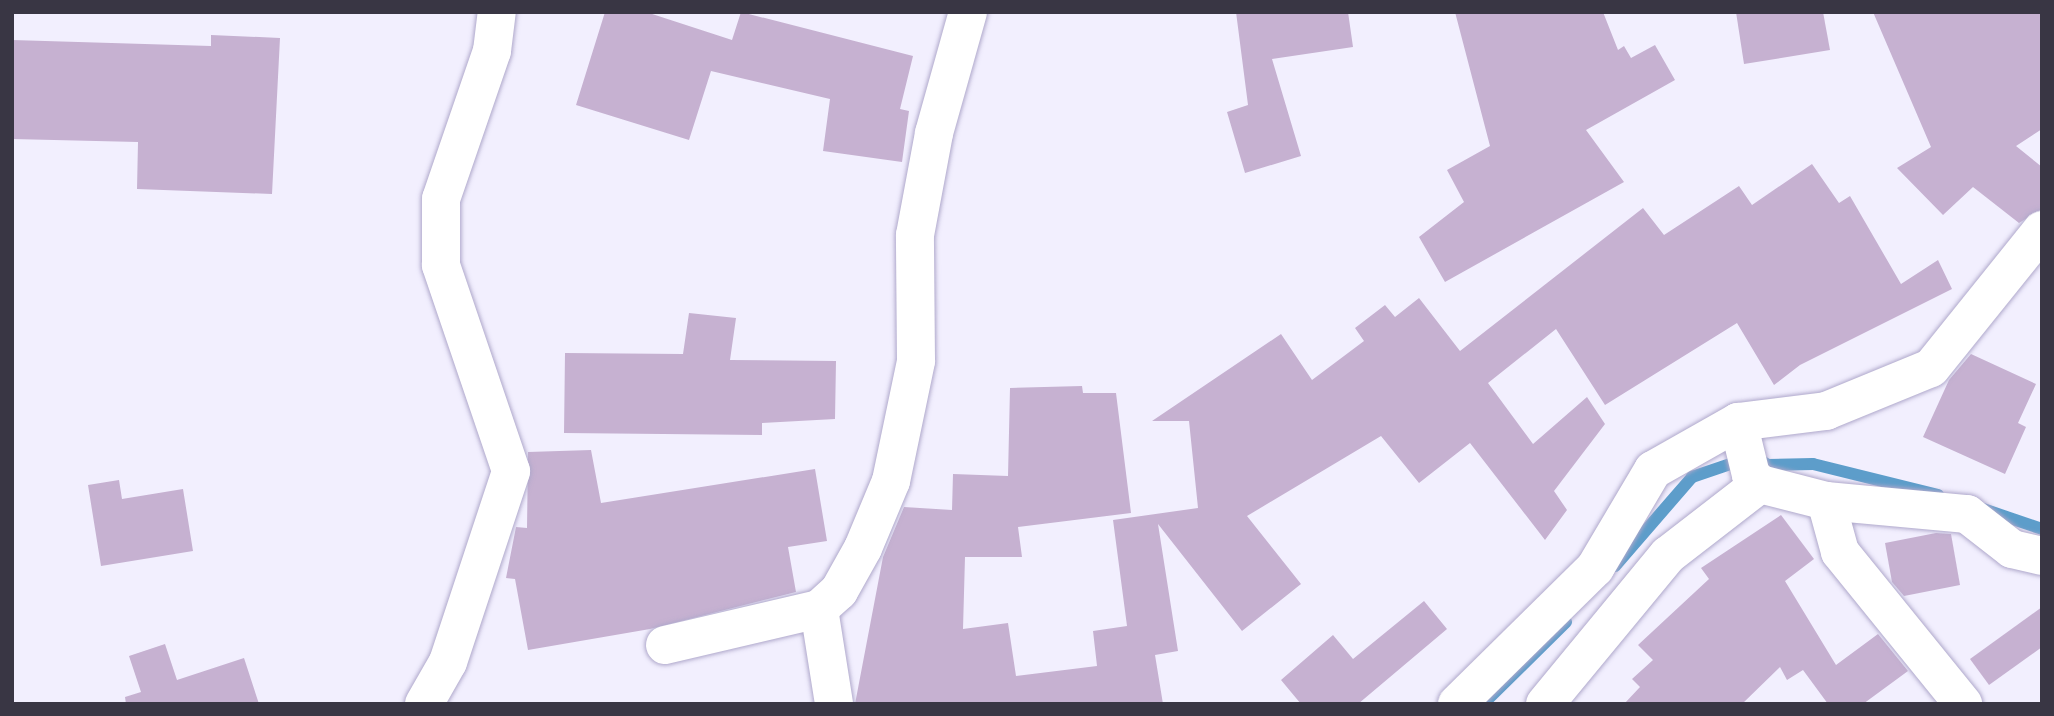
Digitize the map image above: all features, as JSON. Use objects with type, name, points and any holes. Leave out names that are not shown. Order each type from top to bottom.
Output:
[{"type":"street","points":[[424,704],[448,662],[511,471],[507,443],[441,265],[442,199],[492,51],[497,12]]},
{"type":"street","points":[[665,645],[819,609],[839,591],[863,548],[891,481],[916,361],[915,235],[934,133],[968,12]]},
{"type":"street","points":[[1457,704],[1595,568],[1653,470],[1740,430],[1826,411],[1931,368],[2042,230]]},
{"type":"street","points":[[1740,430],[1755,480]]},
{"type":"street","points":[[1755,480],[1826,501],[1967,514],[2012,549],[2042,556]]},
{"type":"street","points":[[1545,704],[1668,555],[1755,480]]},
{"type":"street","points":[[1826,501],[1840,552],[1963,704]]},
{"type":"street","points":[[819,609],[834,704]]},
{"type":"building","points":[[605,12],[646,12],[732,40],[741,12],[913,56],[900,109],[909,111],[902,162],[823,151],[830,99],[711,71],[689,140],[576,105]]},
{"type":"building","points":[[1236,12],[1348,12],[1353,47],[1272,59],[1301,156],[1245,173],[1227,112],[1248,105]]},
{"type":"building","points":[[1455,12],[1603,12],[1618,50],[1624,46],[1631,58],[1655,45],[1675,80],[1586,130],[1624,182],[1445,282],[1419,237],[1464,202],[1447,170],[1490,146]]},
{"type":"building","points":[[1736,12],[1823,12],[1830,50],[1744,64]]},
{"type":"building","points":[[1873,12],[2042,12],[2042,129],[2016,146],[2042,167],[2042,209],[2019,223],[1973,187],[1943,215],[1897,168],[1931,147]]},
{"type":"building","points":[[211,35],[280,38],[272,194],[137,189],[138,142],[12,139],[12,40],[211,46]]},
{"type":"building","points":[[1812,164],[1839,203],[1850,196],[1901,284],[1938,260],[1952,289],[1800,365],[1774,385],[1737,323],[1605,405],[1556,329],[1488,383],[1533,444],[1587,397],[1605,424],[1554,491],[1567,510],[1545,540],[1470,443],[1419,483],[1381,436],[1247,516],[1301,584],[1242,631],[1158,524],[1178,651],[1155,655],[1163,704],[855,704],[883,557],[904,507],[952,510],[953,474],[1008,476],[1010,388],[1082,386],[1083,393],[1116,393],[1131,513],[1018,527],[1022,557],[965,557],[963,629],[1008,623],[1016,676],[1097,666],[1093,631],[1127,626],[1113,520],[1198,508],[1189,421],[1152,421],[1281,334],[1312,380],[1364,341],[1355,328],[1385,305],[1395,317],[1419,298],[1460,351],[1643,208],[1664,235],[1739,186],[1752,205]]},
{"type":"building","points":[[689,313],[736,318],[730,360],[836,361],[835,419],[762,423],[762,435],[564,433],[565,353],[683,354]]},
{"type":"building","points":[[1971,354],[2036,384],[2018,423],[2026,427],[2005,474],[1923,437],[1949,380]]},
{"type":"building","points":[[591,450],[601,503],[815,469],[827,541],[788,547],[796,592],[650,629],[528,650],[515,579],[506,578],[516,527],[527,528],[528,452]]},
{"type":"building","points":[[119,480],[122,499],[183,489],[193,551],[101,566],[88,485]]},
{"type":"building","points":[[1781,515],[1814,559],[1785,581],[1836,665],[1878,634],[1908,671],[1863,704],[1828,704],[1803,670],[1787,680],[1780,667],[1742,704],[1624,704],[1640,687],[1632,679],[1653,660],[1638,645],[1709,579],[1701,568]]},
{"type":"building","points":[[1936,533],[1951,534],[1960,585],[1904,596],[1892,582],[1885,543]]},
{"type":"building","points":[[1424,601],[1447,629],[1358,704],[1301,704],[1281,680],[1333,635],[1353,659]]},
{"type":"building","points":[[2042,607],[2042,647],[1989,685],[1970,659]]},
{"type":"building","points":[[165,644],[177,680],[244,658],[259,704],[126,704],[125,697],[141,692],[129,656]]},
{"type":"waterway","points":[[1615,566],[1692,477],[1754,456],[1768,465],[1813,464],[1938,495]]},
{"type":"waterway","points":[[1983,509],[2042,529]]},
{"type":"waterway","points":[[1487,700],[1566,622]]}]
